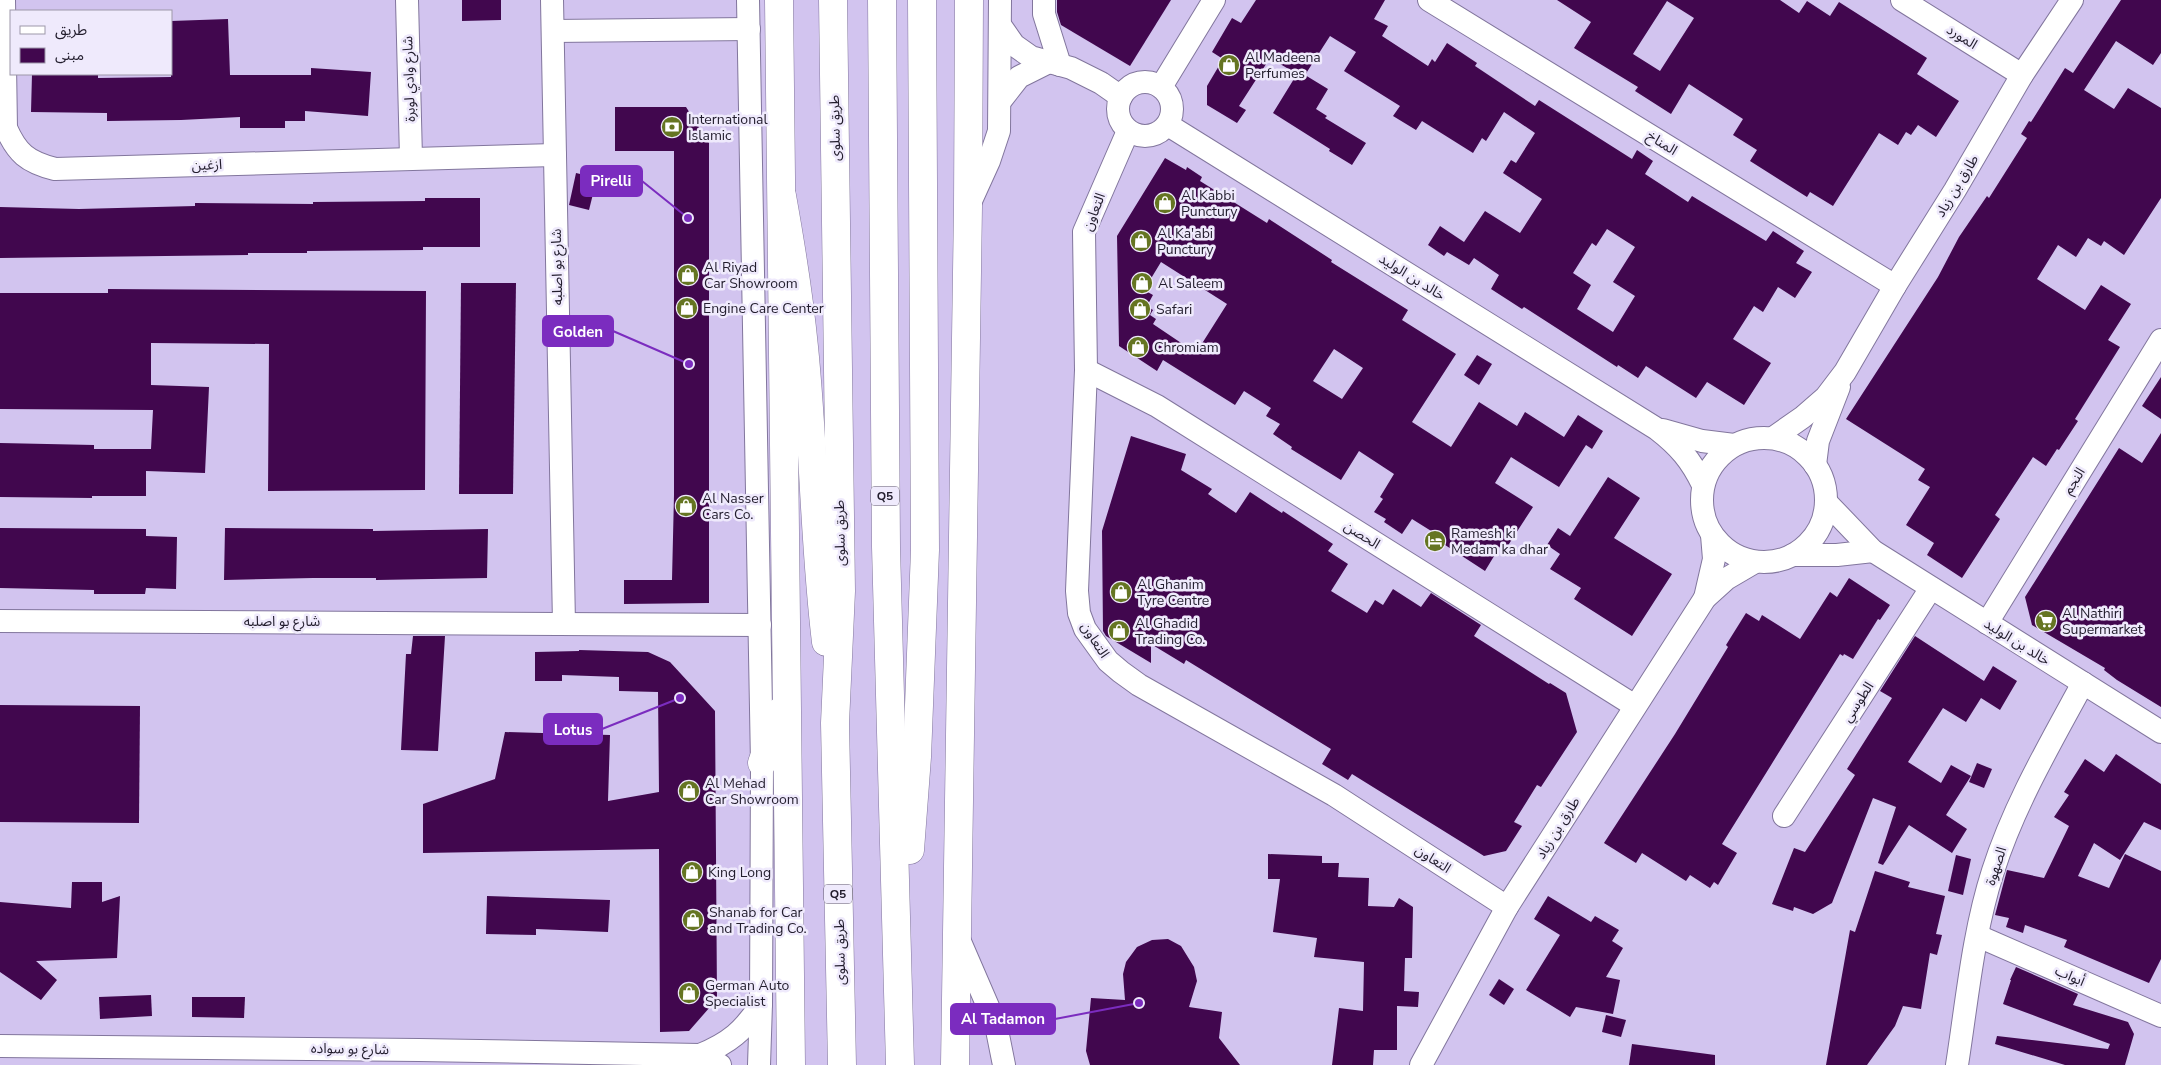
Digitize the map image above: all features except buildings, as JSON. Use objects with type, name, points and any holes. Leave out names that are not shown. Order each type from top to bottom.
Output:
[{"type":"main road","points":[[779,0],[791,1065]]},
{"type":"main road","name":"طريق سلوى","points":[[833,0],[841,591],[835,723],[842,1065]]},
{"type":"main road","name":"Q5","points":[[882,0],[886,547],[900,1065]]},
{"type":"main road","points":[[899,991],[917,757],[925,550],[922,0]]},
{"type":"main road","points":[[955,1065],[968,206],[969,0]]},
{"type":"main road","points":[[782,196],[796,275],[804,349],[820,591],[835,723]]},
{"type":"main road","points":[[762,763],[787,696]]},
{"type":"street","name":"ازغين","points":[[4,0],[6,128],[13,143],[24,156],[38,165],[54,169],[555,155]]},
{"type":"street","name":"شارع وادي لوبرة","points":[[407,0],[411,158]]},
{"type":"street","name":"شارع بو اصلبه","points":[[552,0],[564,624]]},
{"type":"street","points":[[748,0],[762,763],[759,1065]]},
{"type":"street","points":[[968,206],[996,145],[999,130],[1001,100],[1000,0]]},
{"type":"street","points":[[1044,0],[1044,14],[1054,64]]},
{"type":"street","points":[[1161,86],[1214,0]]},
{"type":"street","name":"المناخ","points":[[1430,0],[1895,286]]},
{"type":"street","name":"المورد","points":[[1902,0],[2022,75]]},
{"type":"street","name":"طارق بن زياد","points":[[1815,465],[1818,441],[1845,372],[2022,75],[2072,0]]},
{"type":"street","points":[[1000,25],[1014,45],[1031,57],[1084,74],[1120,97]]},
{"type":"street","points":[[553,31],[749,29]]},
{"type":"street","points":[[1001,100],[1019,77],[1054,64]]},
{"type":"street","points":[[1148,81],[1161,86],[1170,97],[1172,107],[1172,116],[1168,125],[1161,131],[1149,136],[1136,135],[1128,130],[1119,118],[1118,107],[1120,97],[1126,89],[1138,82],[1148,81]]},
{"type":"street","name":"خالد بن الوليد","points":[[1168,125],[1657,429],[1680,447],[1695,468],[1703,485]]},
{"type":"street","name":"التعاون","points":[[1128,130],[1084,232],[1086,370],[1076,591],[1079,613],[1085,629],[1108,662],[1139,686],[1334,795],[1507,907]]},
{"type":"street","name":"النجم","points":[[1987,623],[2161,340]]},
{"type":"street","name":"الحصن","points":[[1086,370],[1158,406],[1635,706]]},
{"type":"street","name":"طارق بن زياد","points":[[1772,438],[1803,417],[1820,402],[1845,372]]},
{"type":"street","name":"خالد بن الوليد","points":[[1657,429],[1683,434],[1702,441],[1734,445]]},
{"type":"street","points":[[1759,437],[1772,438],[1792,444],[1801,450],[1815,465],[1823,482],[1826,502],[1821,523],[1810,542],[1793,555],[1774,562],[1755,562],[1730,553],[1712,535],[1701,506],[1703,485],[1714,462],[1734,445],[1759,437]]},
{"type":"street","name":"خالد بن الوليد","points":[[1826,502],[1873,551],[2161,732]]},
{"type":"street","name":"طارق بن زياد","points":[[1705,598],[1714,559],[1712,535]]},
{"type":"street","points":[[1793,555],[1837,555],[1873,551]]},
{"type":"street","name":"طارق بن زياد","points":[[1422,1065],[1507,907],[1705,598],[1726,579],[1755,562]]},
{"type":"street","name":"الطوسي","points":[[1784,816],[1931,588]]},
{"type":"street","name":"شارع بو اصلبه","points":[[0,621],[760,625]]},
{"type":"street","name":"الصهوة","points":[[1956,1065],[1978,936],[1993,871],[2030,780],[2083,683]]},
{"type":"street","points":[[956,935],[996,1025],[1004,1065]]},
{"type":"street","name":"أبواب","points":[[1978,936],[2161,1016]]},
{"type":"street","name":"شارع بو سواده","points":[[0,1046],[574,1059],[700,1055],[719,1047],[736,1036],[750,1021],[761,1004]]},
{"type":"street","name":"شارع بو سواده","points":[[700,1055],[720,1065]]},
{"type":"place","name":"Al Madeena Perfumes","points":[[1229,65]]},
{"type":"place","name":"International Islamic","points":[[672,127]]},
{"type":"place","name":"Al Kabbi Punctury","points":[[1165,203]]},
{"type":"place","name":"Pirelli","points":[[688,218]]},
{"type":"place","name":"Al Ka'abi Punctury","points":[[1141,241]]},
{"type":"place","name":"Al Riyad Car Showroom","points":[[688,275]]},
{"type":"place","name":"Al Saleem","points":[[1142,283]]},
{"type":"place","name":"Engine Care Center","points":[[687,308]]},
{"type":"place","name":"Safari","points":[[1140,309]]},
{"type":"place","name":"Chromiam","points":[[1138,347]]},
{"type":"place","name":"Golden","points":[[689,364]]},
{"type":"place","name":"Al Nasser Cars Co.","points":[[686,506]]},
{"type":"place","name":"Ramesh ki Medam ka dhar","points":[[1435,541]]},
{"type":"place","name":"Al Ghanim Tyre Centre","points":[[1121,592]]},
{"type":"place","name":"Al Nathiri Supermarket","points":[[2046,621]]},
{"type":"place","name":"Al Ghadid Trading Co.","points":[[1119,631]]},
{"type":"place","name":"Lotus","points":[[680,698]]},
{"type":"place","name":"Al Mehad Car Showroom","points":[[689,791]]},
{"type":"place","name":"King Long","points":[[692,872]]},
{"type":"place","name":"Shanab for Car and Trading Co.","points":[[693,920]]},
{"type":"place","name":"German Auto Specialist","points":[[689,993]]},
{"type":"place","name":"Al Tadamon","points":[[1139,1003]]}]
